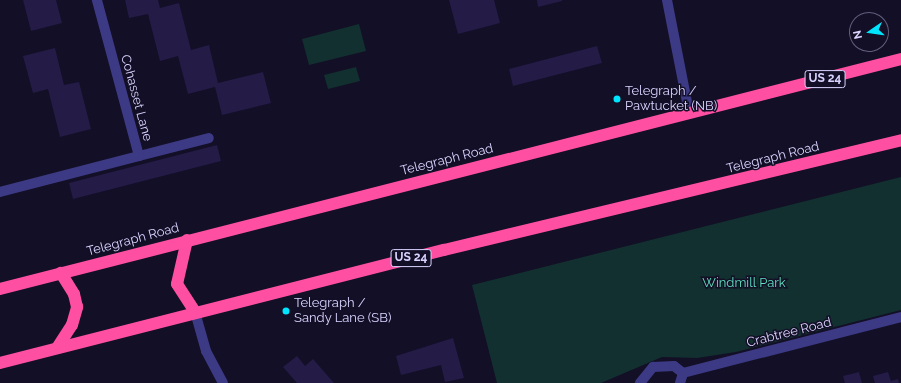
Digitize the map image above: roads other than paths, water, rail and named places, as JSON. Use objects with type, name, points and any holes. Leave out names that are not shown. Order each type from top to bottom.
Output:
[{"type":"highway","name":"Telegraph Road","points":[[0,289],[187,240],[901,59]]},
{"type":"highway","name":"Telegraph Road","points":[[0,363],[194,312],[901,140]]},
{"type":"highway","points":[[187,240],[177,284],[194,312]]},
{"type":"highway","points":[[56,348],[72,325],[77,306],[74,294],[61,273]]},
{"type":"street","name":"Cohasset Lane","points":[[0,192],[139,156],[97,0]]},
{"type":"street","points":[[668,0],[689,112]]},
{"type":"street","points":[[139,156],[209,138]]},
{"type":"street","points":[[194,312],[206,351],[222,383]]},
{"type":"street","name":"Crabtree Road","points":[[683,373],[901,317]]},
{"type":"street","points":[[640,383],[646,372],[654,367],[674,366],[683,373],[680,383]]},
{"type":"place","name":"Telegraph / Pawtucket (NB)","points":[[617,99]]},
{"type":"place","name":"Telegraph / Sandy Lane (SB)","points":[[286,311]]},
{"type":"park label","name":"Windmill Park","points":[[744,283]]}]
